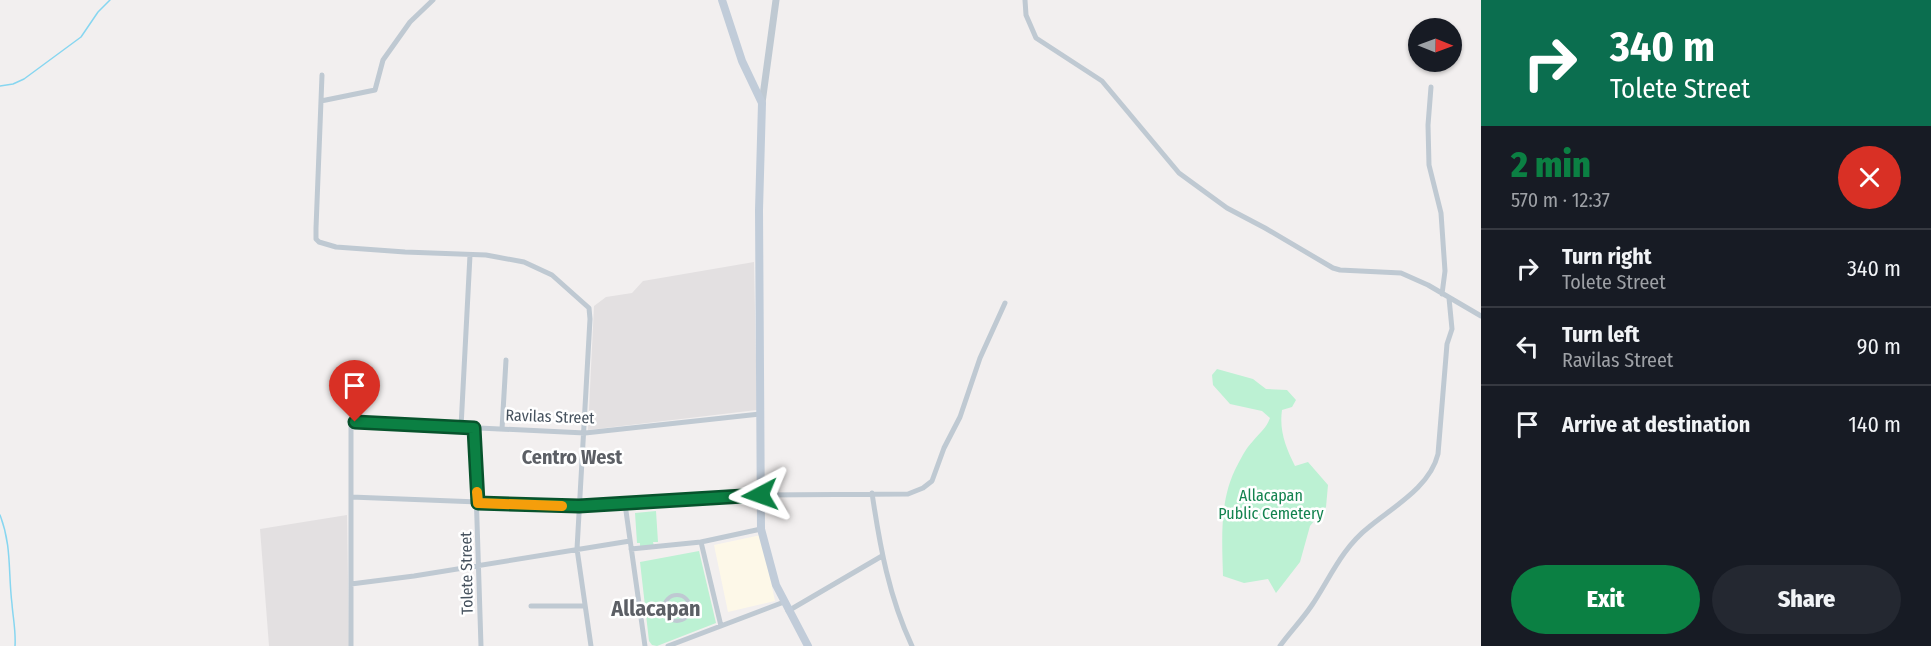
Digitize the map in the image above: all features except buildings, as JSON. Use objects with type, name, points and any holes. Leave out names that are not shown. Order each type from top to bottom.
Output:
[{"type":"main road","points":[[722,0],[742,61],[762,103],[759,210],[761,529],[776,585],[808,646]]},
{"type":"street","points":[[321,101],[375,90],[380,68],[388,53],[410,22],[433,0]]},
{"type":"street","points":[[762,103],[776,0]]},
{"type":"street","points":[[1025,0],[1026,15],[1036,38],[1102,81],[1168,162],[1198,189],[1237,214],[1333,268],[1401,273],[1412,276],[1481,316]]},
{"type":"street","points":[[322,75],[316,228],[316,239],[319,242],[336,247],[486,255],[535,266],[552,275],[589,308],[585,433],[577,549],[591,646]]},
{"type":"street","points":[[1431,87],[1428,125],[1429,165],[1441,213],[1445,271],[1442,294]]},
{"type":"street","points":[[460,427],[470,255]]},
{"type":"street","points":[[1280,646],[1312,604],[1348,547],[1366,528],[1406,497],[1433,470],[1438,454],[1447,344],[1452,329],[1449,298]]},
{"type":"street","points":[[351,646],[351,496],[579,506],[760,495],[908,494],[923,488],[932,481],[944,448],[960,417],[980,358],[1005,303]]},
{"type":"street","points":[[502,429],[506,360]]},
{"type":"street","name":"Ravilas Street","points":[[351,496],[352,424],[359,422],[585,433],[760,414]]},
{"type":"street","name":"Tolete Street","points":[[474,428],[482,646]]},
{"type":"street","points":[[872,493],[882,556],[895,606],[909,645]]},
{"type":"street","points":[[625,504],[645,646]]},
{"type":"street","points":[[631,549],[701,542],[761,529]]},
{"type":"street","points":[[351,584],[630,541]]},
{"type":"street","points":[[701,542],[721,626]]},
{"type":"street","points":[[788,611],[882,556]]},
{"type":"street","points":[[680,595],[689,602],[690,611],[685,619],[675,621],[666,616],[664,606],[670,596],[680,595]]},
{"type":"street","points":[[668,646],[784,602]]},
{"type":"street","points":[[531,606],[584,606]]},
{"type":"street","points":[[685,640],[687,646]]},
{"type":"shaded area","points":[[754,262],[757,410],[588,430],[594,306],[606,297],[632,293],[643,281]]},
{"type":"shaded area","points":[[347,515],[349,646],[269,646],[260,529]]},
{"type":"shaded area","points":[[761,535],[775,601],[728,612],[714,545]]},
{"type":"green space","name":"Allacapan Public Cemetery","points":[[1217,369],[1253,379],[1266,389],[1287,390],[1296,400],[1292,407],[1282,410],[1282,432],[1289,453],[1295,466],[1308,462],[1328,485],[1326,507],[1310,526],[1300,562],[1276,593],[1268,579],[1244,583],[1223,576],[1223,519],[1232,477],[1243,455],[1265,428],[1270,418],[1262,411],[1230,404],[1213,385],[1212,375]]},
{"type":"green space","points":[[656,511],[658,542],[653,542],[654,546],[640,547],[640,543],[637,543],[635,513]]},
{"type":"green space","points":[[699,551],[716,623],[657,646],[652,645],[649,641],[640,562]]},
{"type":"waterway","points":[[0,86],[24,79],[81,37],[98,12],[110,0]]},
{"type":"waterway","points":[[0,515],[8,548],[15,646]]},
{"type":"slow traffic","points":[[477,492],[478,503],[562,506]]},
{"type":"district","name":"Centro West","points":[[572,457]]},
{"type":"district","name":"Allacapan","points":[[656,608]]},
{"type":"route","points":[[355,422],[474,428],[478,503],[579,506],[691,501],[760,495]]}]
